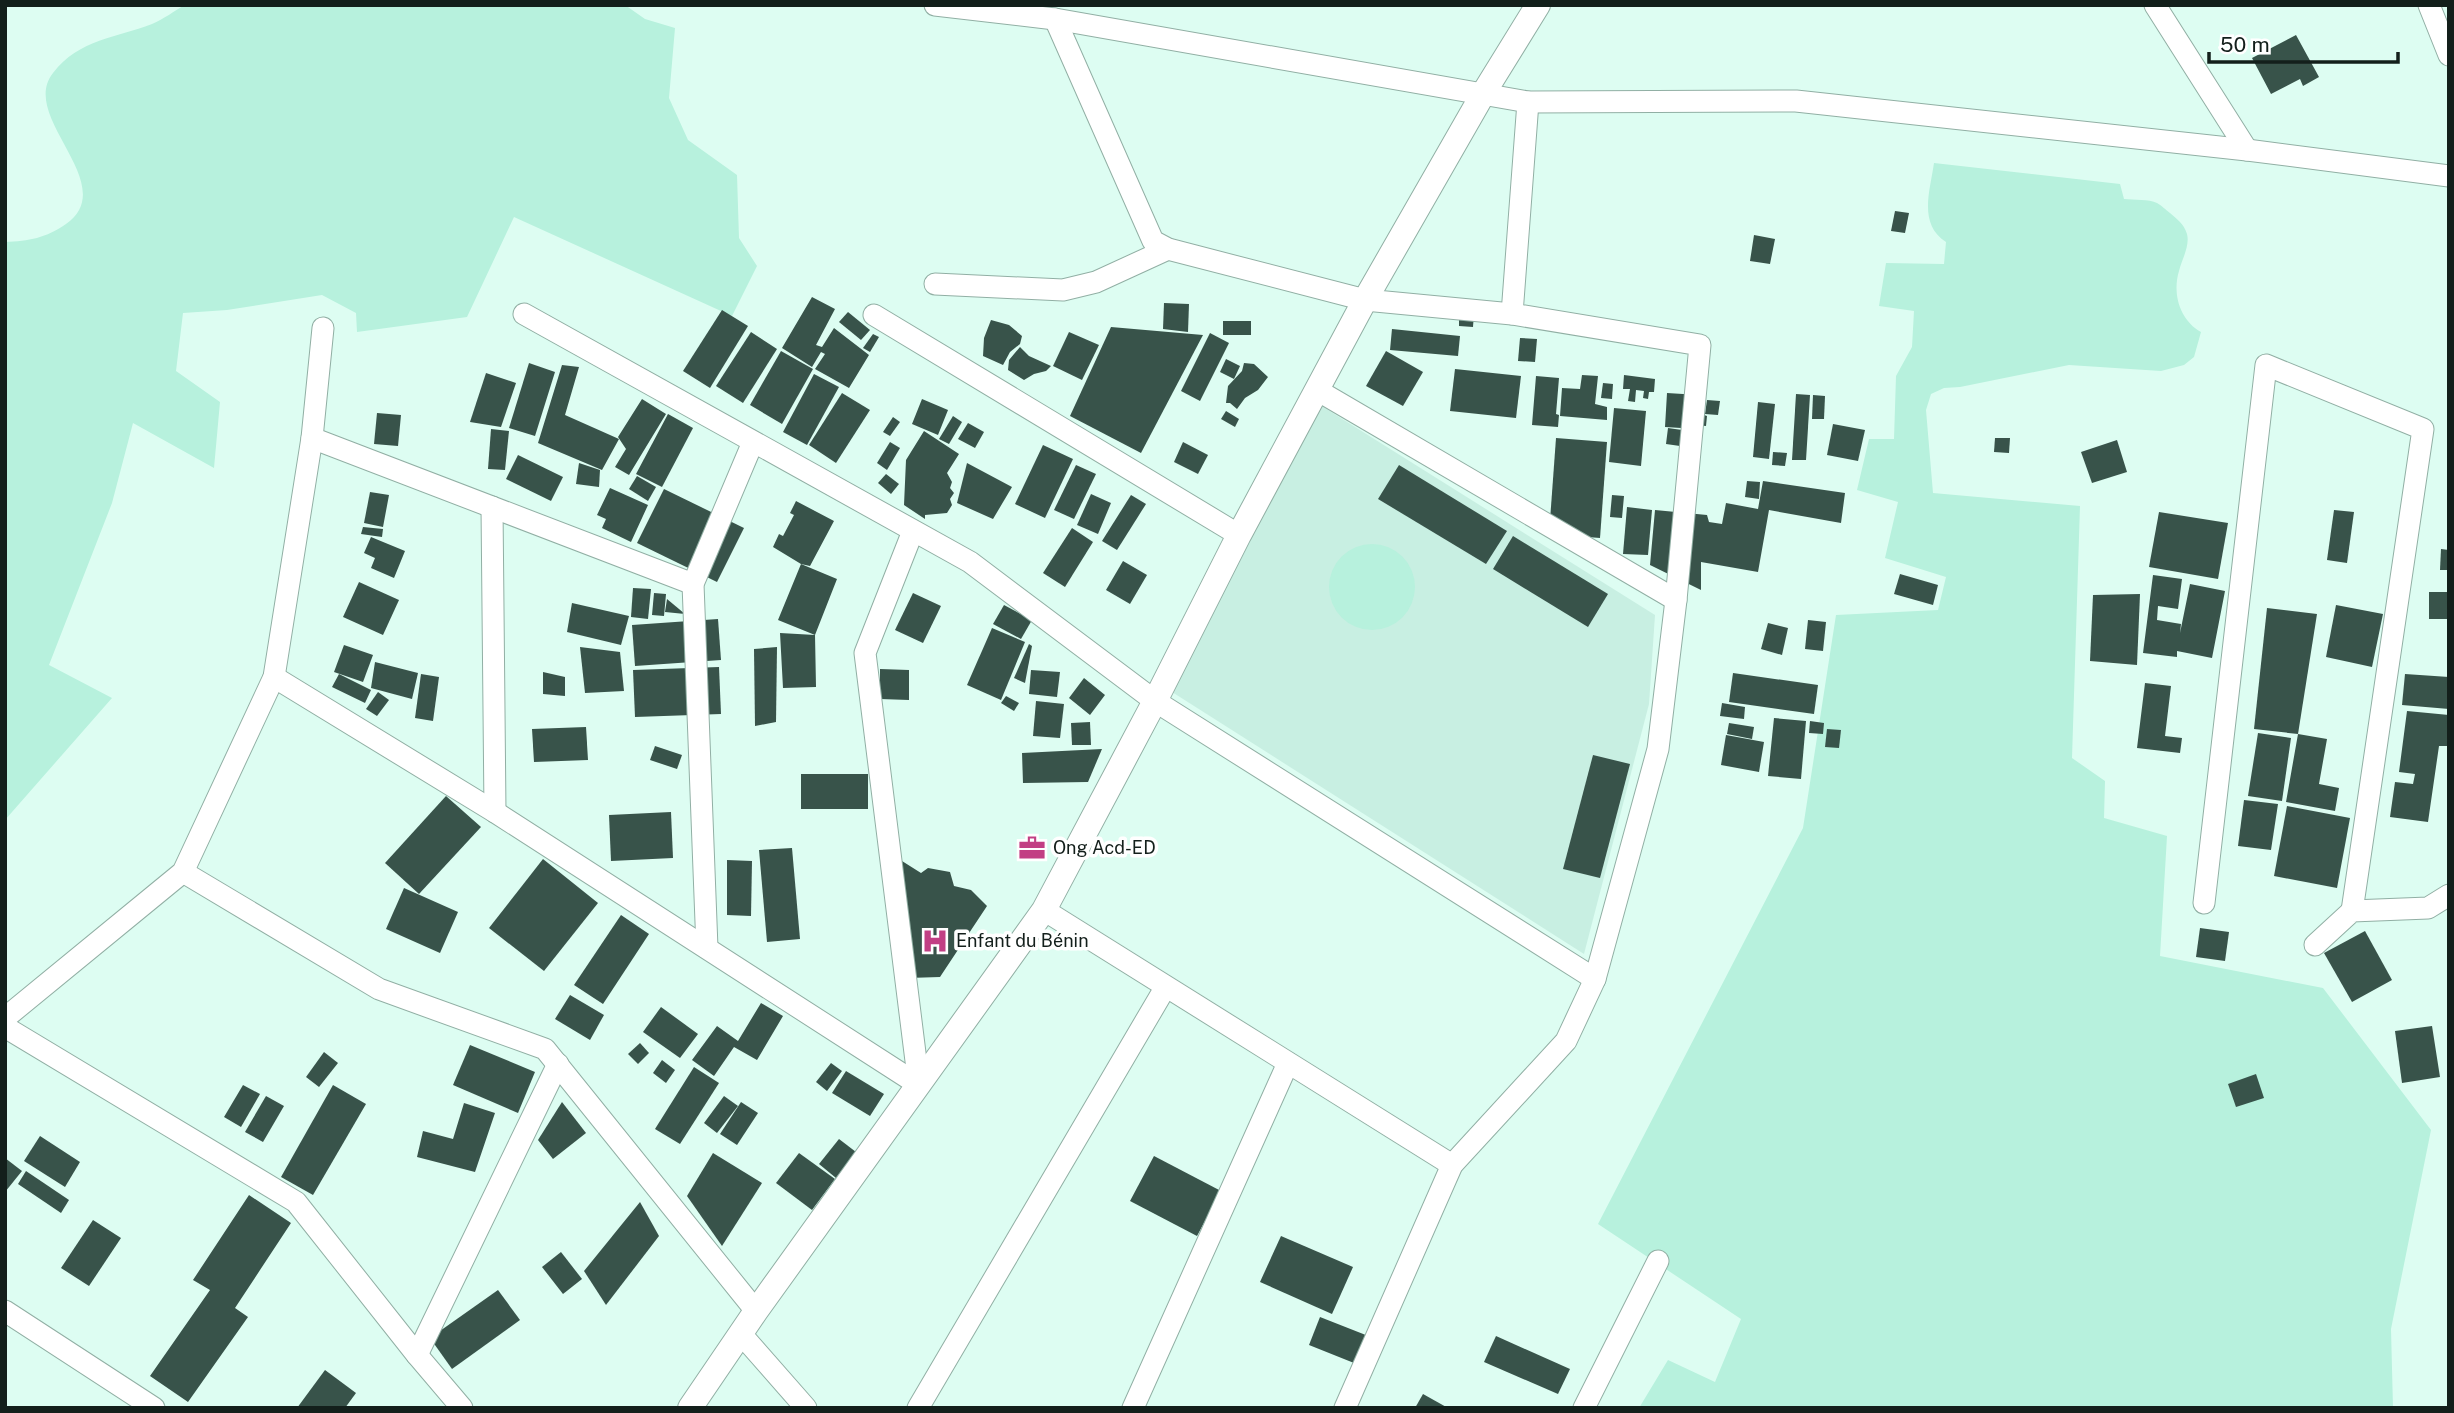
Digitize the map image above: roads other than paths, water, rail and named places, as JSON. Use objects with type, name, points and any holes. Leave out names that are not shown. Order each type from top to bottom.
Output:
[{"type":"street","points":[[935,5],[1055,19],[1528,102],[1796,101],[2246,149],[2449,176]]},
{"type":"street","points":[[690,1408],[756,1311],[1044,910],[1155,701],[1238,535],[1365,300],[1483,94],[1538,5]]},
{"type":"street","points":[[2155,5],[2246,149]]},
{"type":"street","points":[[2429,5],[2449,55]]},
{"type":"street","points":[[1055,19],[1153,240],[1168,249],[1365,300],[1512,314],[1700,345],[1676,600],[1658,749],[1594,979],[1566,1041],[1452,1165],[1345,1408]]},
{"type":"street","points":[[1512,314],[1528,102]]},
{"type":"street","points":[[935,284],[1063,290],[1096,282],[1168,249]]},
{"type":"street","points":[[524,314],[970,562],[1155,701],[1594,979]]},
{"type":"street","points":[[874,315],[1238,535]]},
{"type":"street","points":[[5,1018],[183,872],[274,677],[312,438],[323,328]]},
{"type":"street","points":[[2204,903],[2266,365],[2423,429],[2352,911],[2315,945]]},
{"type":"street","points":[[1317,390],[1676,600]]},
{"type":"street","points":[[312,438],[693,584]]},
{"type":"street","points":[[707,948],[693,584],[753,442]]},
{"type":"street","points":[[492,508],[495,812]]},
{"type":"street","points":[[913,531],[865,653],[919,1085]]},
{"type":"street","points":[[274,677],[495,812],[919,1085]]},
{"type":"street","points":[[183,872],[379,989],[545,1049],[756,1311]]},
{"type":"street","points":[[2352,911],[2428,908],[2449,895]]},
{"type":"street","points":[[1044,910],[1452,1165]]},
{"type":"street","points":[[918,1408],[1165,988]]},
{"type":"street","points":[[5,1027],[296,1202],[462,1408]]},
{"type":"street","points":[[1133,1408],[1288,1063]]},
{"type":"street","points":[[416,1354],[558,1064]]},
{"type":"street","points":[[1584,1408],[1658,1261]]},
{"type":"street","points":[[5,1311],[154,1408]]},
{"type":"street","points":[[741,1334],[806,1408]]},
{"type":"place","name":"Ong Acd-ED","points":[[1032,848]]},
{"type":"place","name":"Enfant du Bénin","points":[[935,941]]}]
